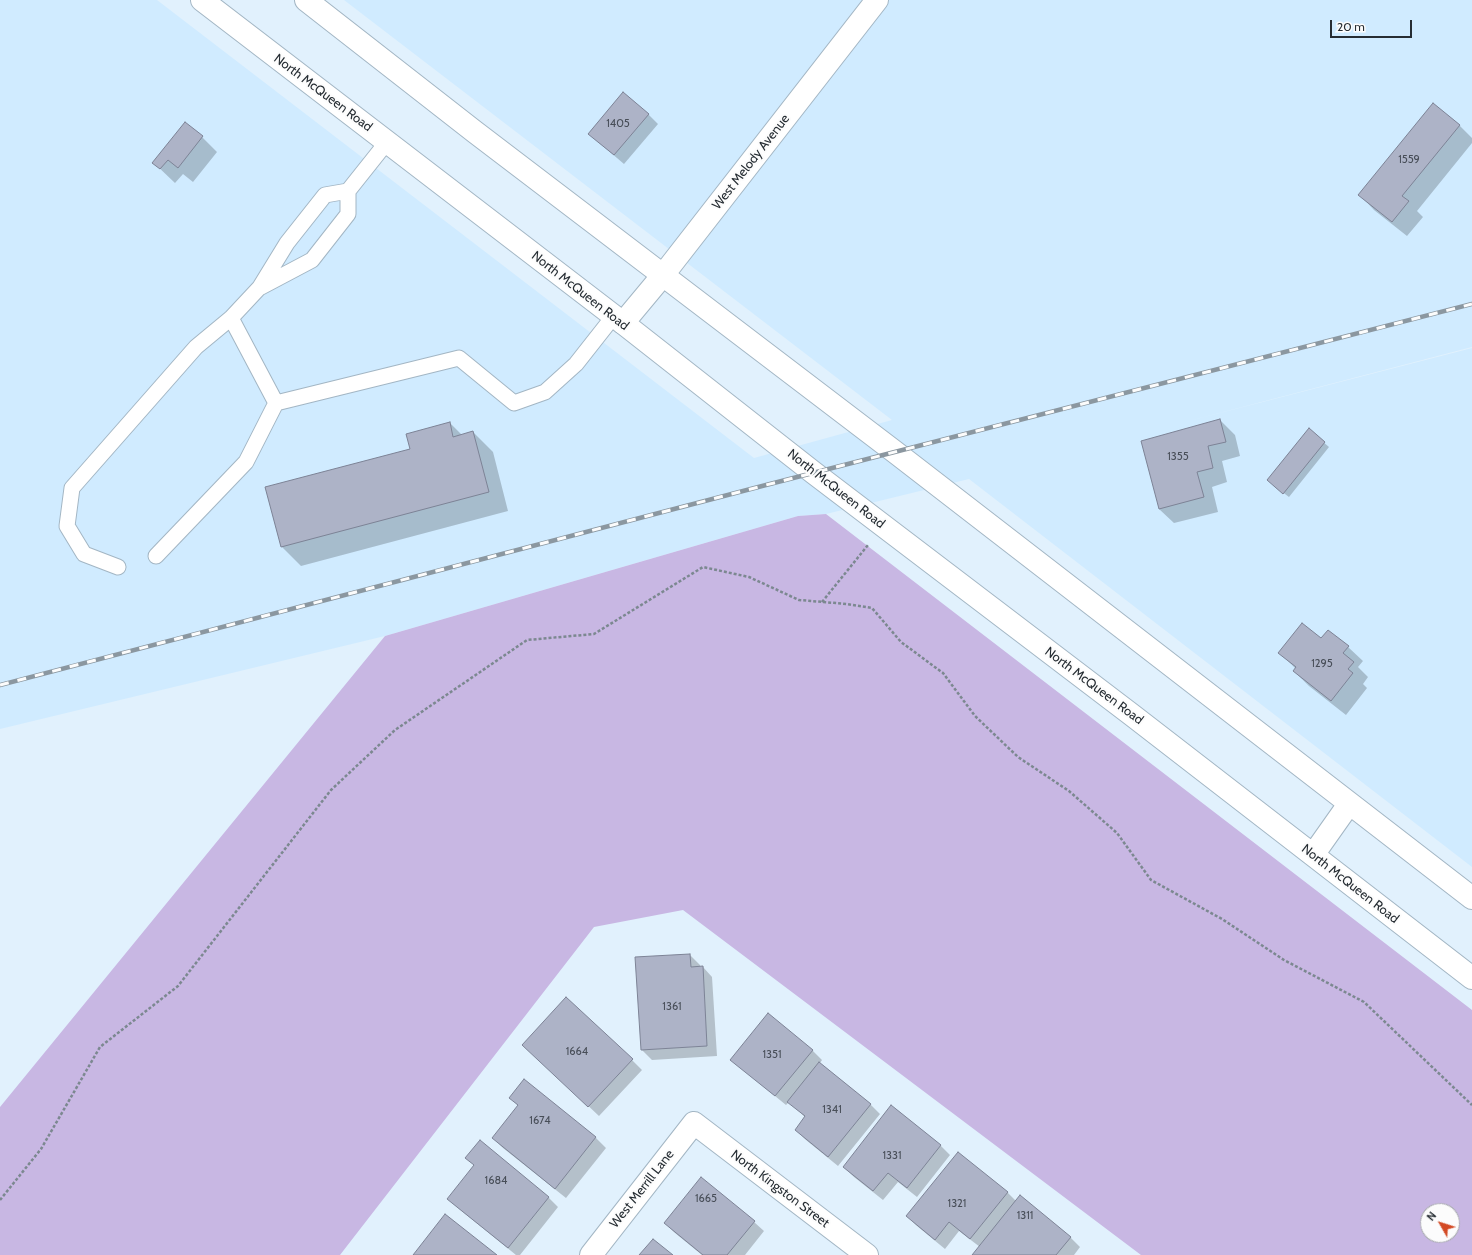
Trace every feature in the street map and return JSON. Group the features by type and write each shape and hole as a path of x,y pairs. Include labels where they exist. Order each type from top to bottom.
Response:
{"main road":[{"name":"North McQueen Road","path":"202,0 1472,978"},
{"path":"306,0 475,132 901,457 1472,898"},
{"name":"West Melody Avenue","path":"618,320 663,275 877,0"},
{"path":"1313,855 1349,804"},
{"name":"West Merrill Lane","path":"591,1255 694,1123"},
{"name":"North Kingston Street","path":"694,1123 867,1255"}],"lane":[{"path":"260,288 312,260 348,214 348,192 387,142"},
{"path":"118,567 84,554 67,526 72,488 196,347 231,318 260,288 287,243 325,195 348,192"},
{"path":"231,318 276,403"},
{"path":"156,556 246,462 276,403 459,358 514,403 545,392 576,364 618,320"}],"path":[{"path":"822,602 860,554 885,527"},
{"path":"0,1200 41,1149 100,1048 178,986 331,790 395,730 527,640 594,634 703,567 749,577 798,600 847,604 872,608 901,642 943,673 975,716 1018,757 1069,791 1117,833 1150,880 1222,919 1284,960 1364,1002 1472,1105"}],"shaded area":[{"path":"0,0 157,0 754,458 892,420 344,0 1472,0 1472,347 1181,423 1472,348 1472,867 969,479 826,514 798,516 385,636 0,729"},
{"path":"826,514 1472,1010 1472,1255 1141,1255 683,910 594,927 340,1255 0,1255 0,1107 385,636 798,516"}],"building":[{"path":"623,92 649,114 614,155 588,134"},
{"path":"1433,103 1460,125 1402,196 1409,201 1392,222 1358,195"},
{"path":"185,122 203,136 178,168 168,160 160,169 152,163"},
{"path":"1220,419 1226,442 1208,446 1213,468 1197,472 1204,497 1159,509 1141,441"},
{"path":"450,422 453,437 473,431 489,492 281,547 265,487 410,449 406,434"},
{"path":"1309,428 1325,442 1283,494 1267,480"},
{"path":"1302,623 1321,638 1328,630 1349,646 1343,653 1354,662 1348,669 1353,673 1331,701 1293,671 1296,667 1278,653"},
{"path":"690,954 691,967 703,966 707,1046 641,1050 635,957"},
{"path":"566,997 633,1059 588,1107 522,1045"},
{"path":"768,1013 813,1050 775,1096 730,1060"},
{"path":"819,1062 871,1104 828,1157 795,1130 805,1116 787,1102"},
{"path":"524,1079 596,1137 555,1189 492,1138 518,1105 509,1098"},
{"path":"891,1105 941,1145 907,1188 888,1173 873,1191 843,1167"},
{"path":"480,1140 549,1197 508,1248 447,1199 474,1165 465,1158"},
{"path":"958,1152 1008,1192 970,1239 949,1222 935,1240 906,1216"},
{"path":"701,1177 755,1221 727,1255 703,1255 664,1223"},
{"path":"1020,1195 1071,1237 1056,1255 972,1255"},
{"path":"445,1214 497,1255 413,1255"},
{"path":"653,1239 673,1255 639,1255"}],"railway":[{"path":"0,685 766,485 1472,304"}]}
